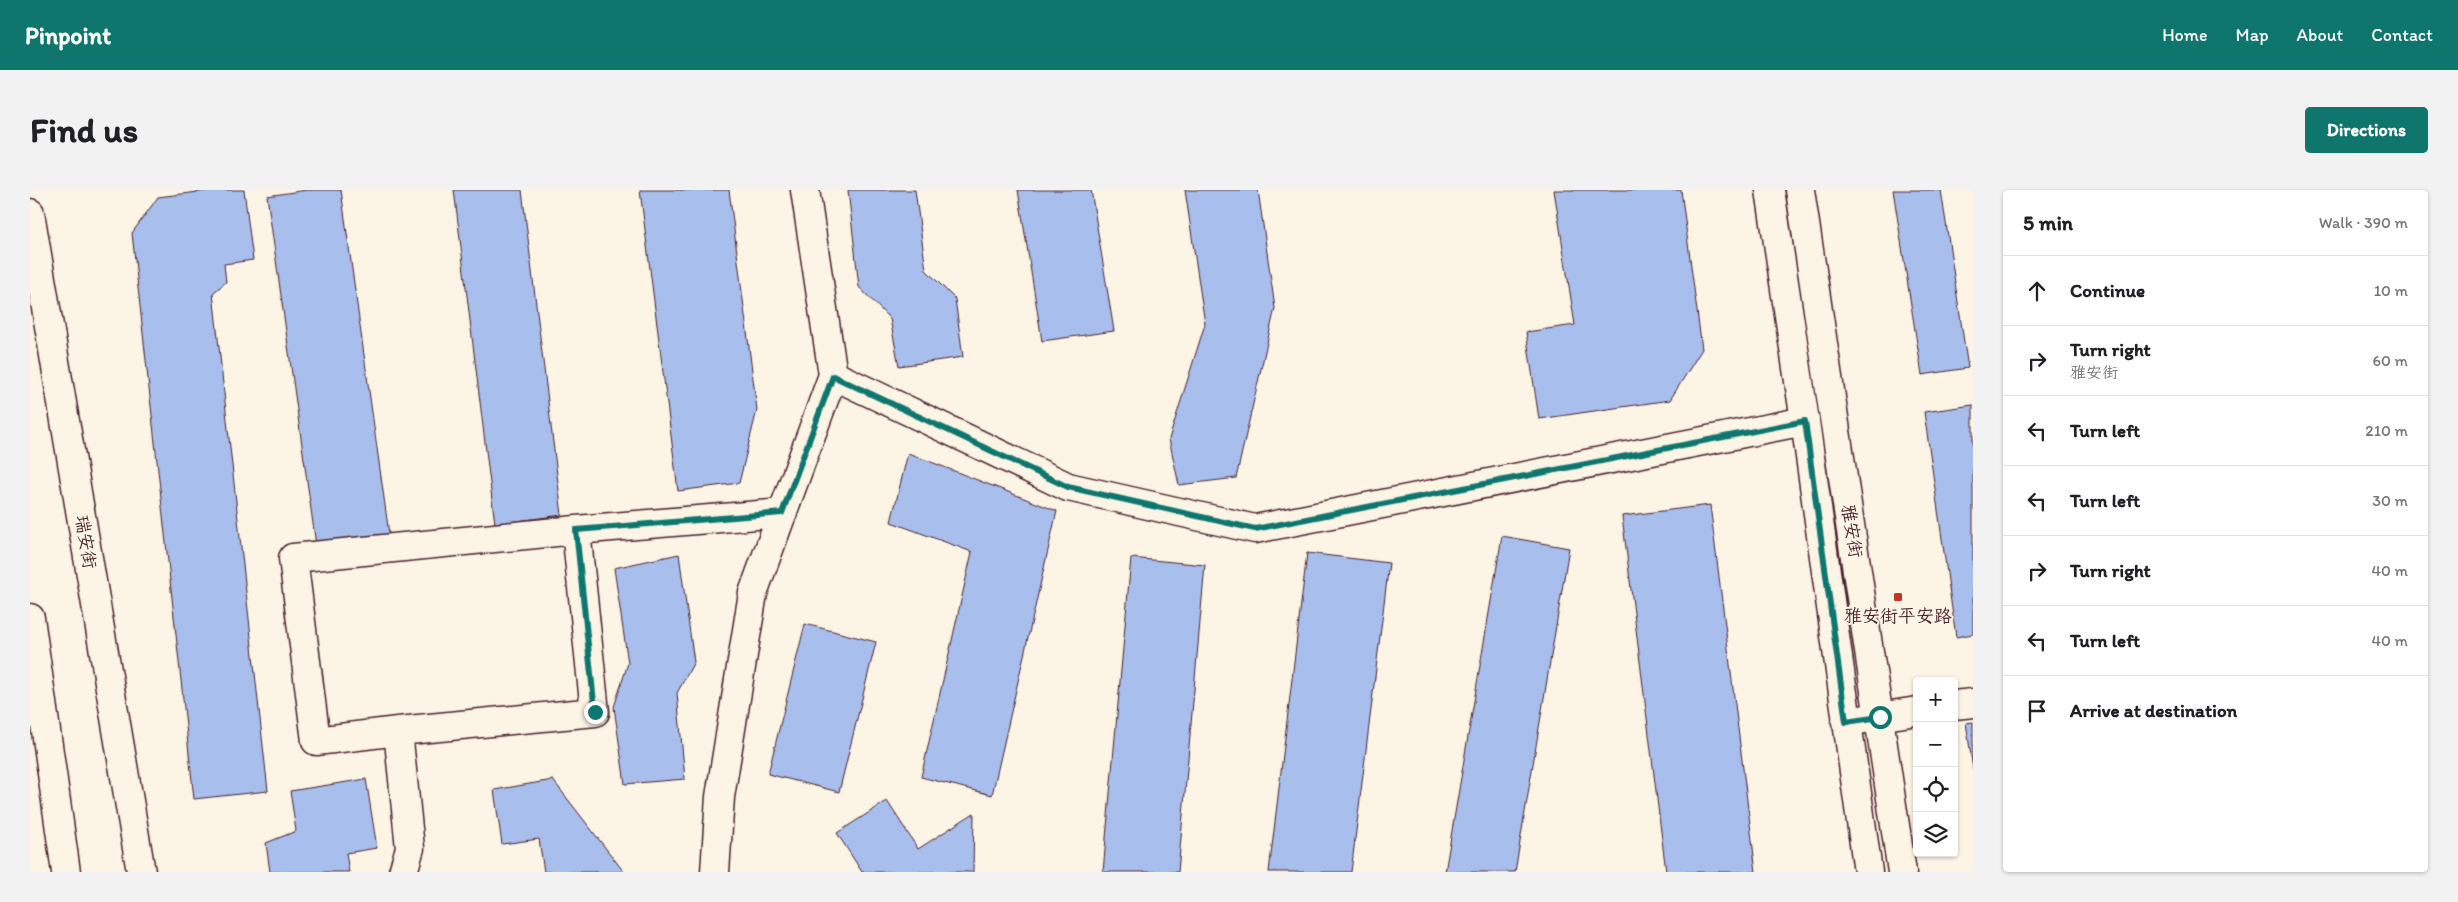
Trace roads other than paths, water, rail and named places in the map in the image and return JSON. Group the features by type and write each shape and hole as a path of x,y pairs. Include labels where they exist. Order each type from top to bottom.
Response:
{"street":[{"path":"715,872 720,797 753,593 833,376 806,190"},
{"name":"雅安街","path":"1770,190 1805,421 1868,872"},
{"name":"雅安街","path":"1800,190 1902,872"},
{"name":"瑞安街","path":"30,213 141,872"},
{"path":"833,376 1068,487 1255,529 1805,421"},
{"path":"576,530 595,712 316,741 293,558 576,530 782,513"},
{"path":"30,618 66,872"},
{"path":"1958,705 1973,702"},
{"path":"1846,722 1913,712"},
{"path":"398,731 410,848 403,872"}],"place":[{"name":"雅安街平安路","path":"1898,597"}]}
